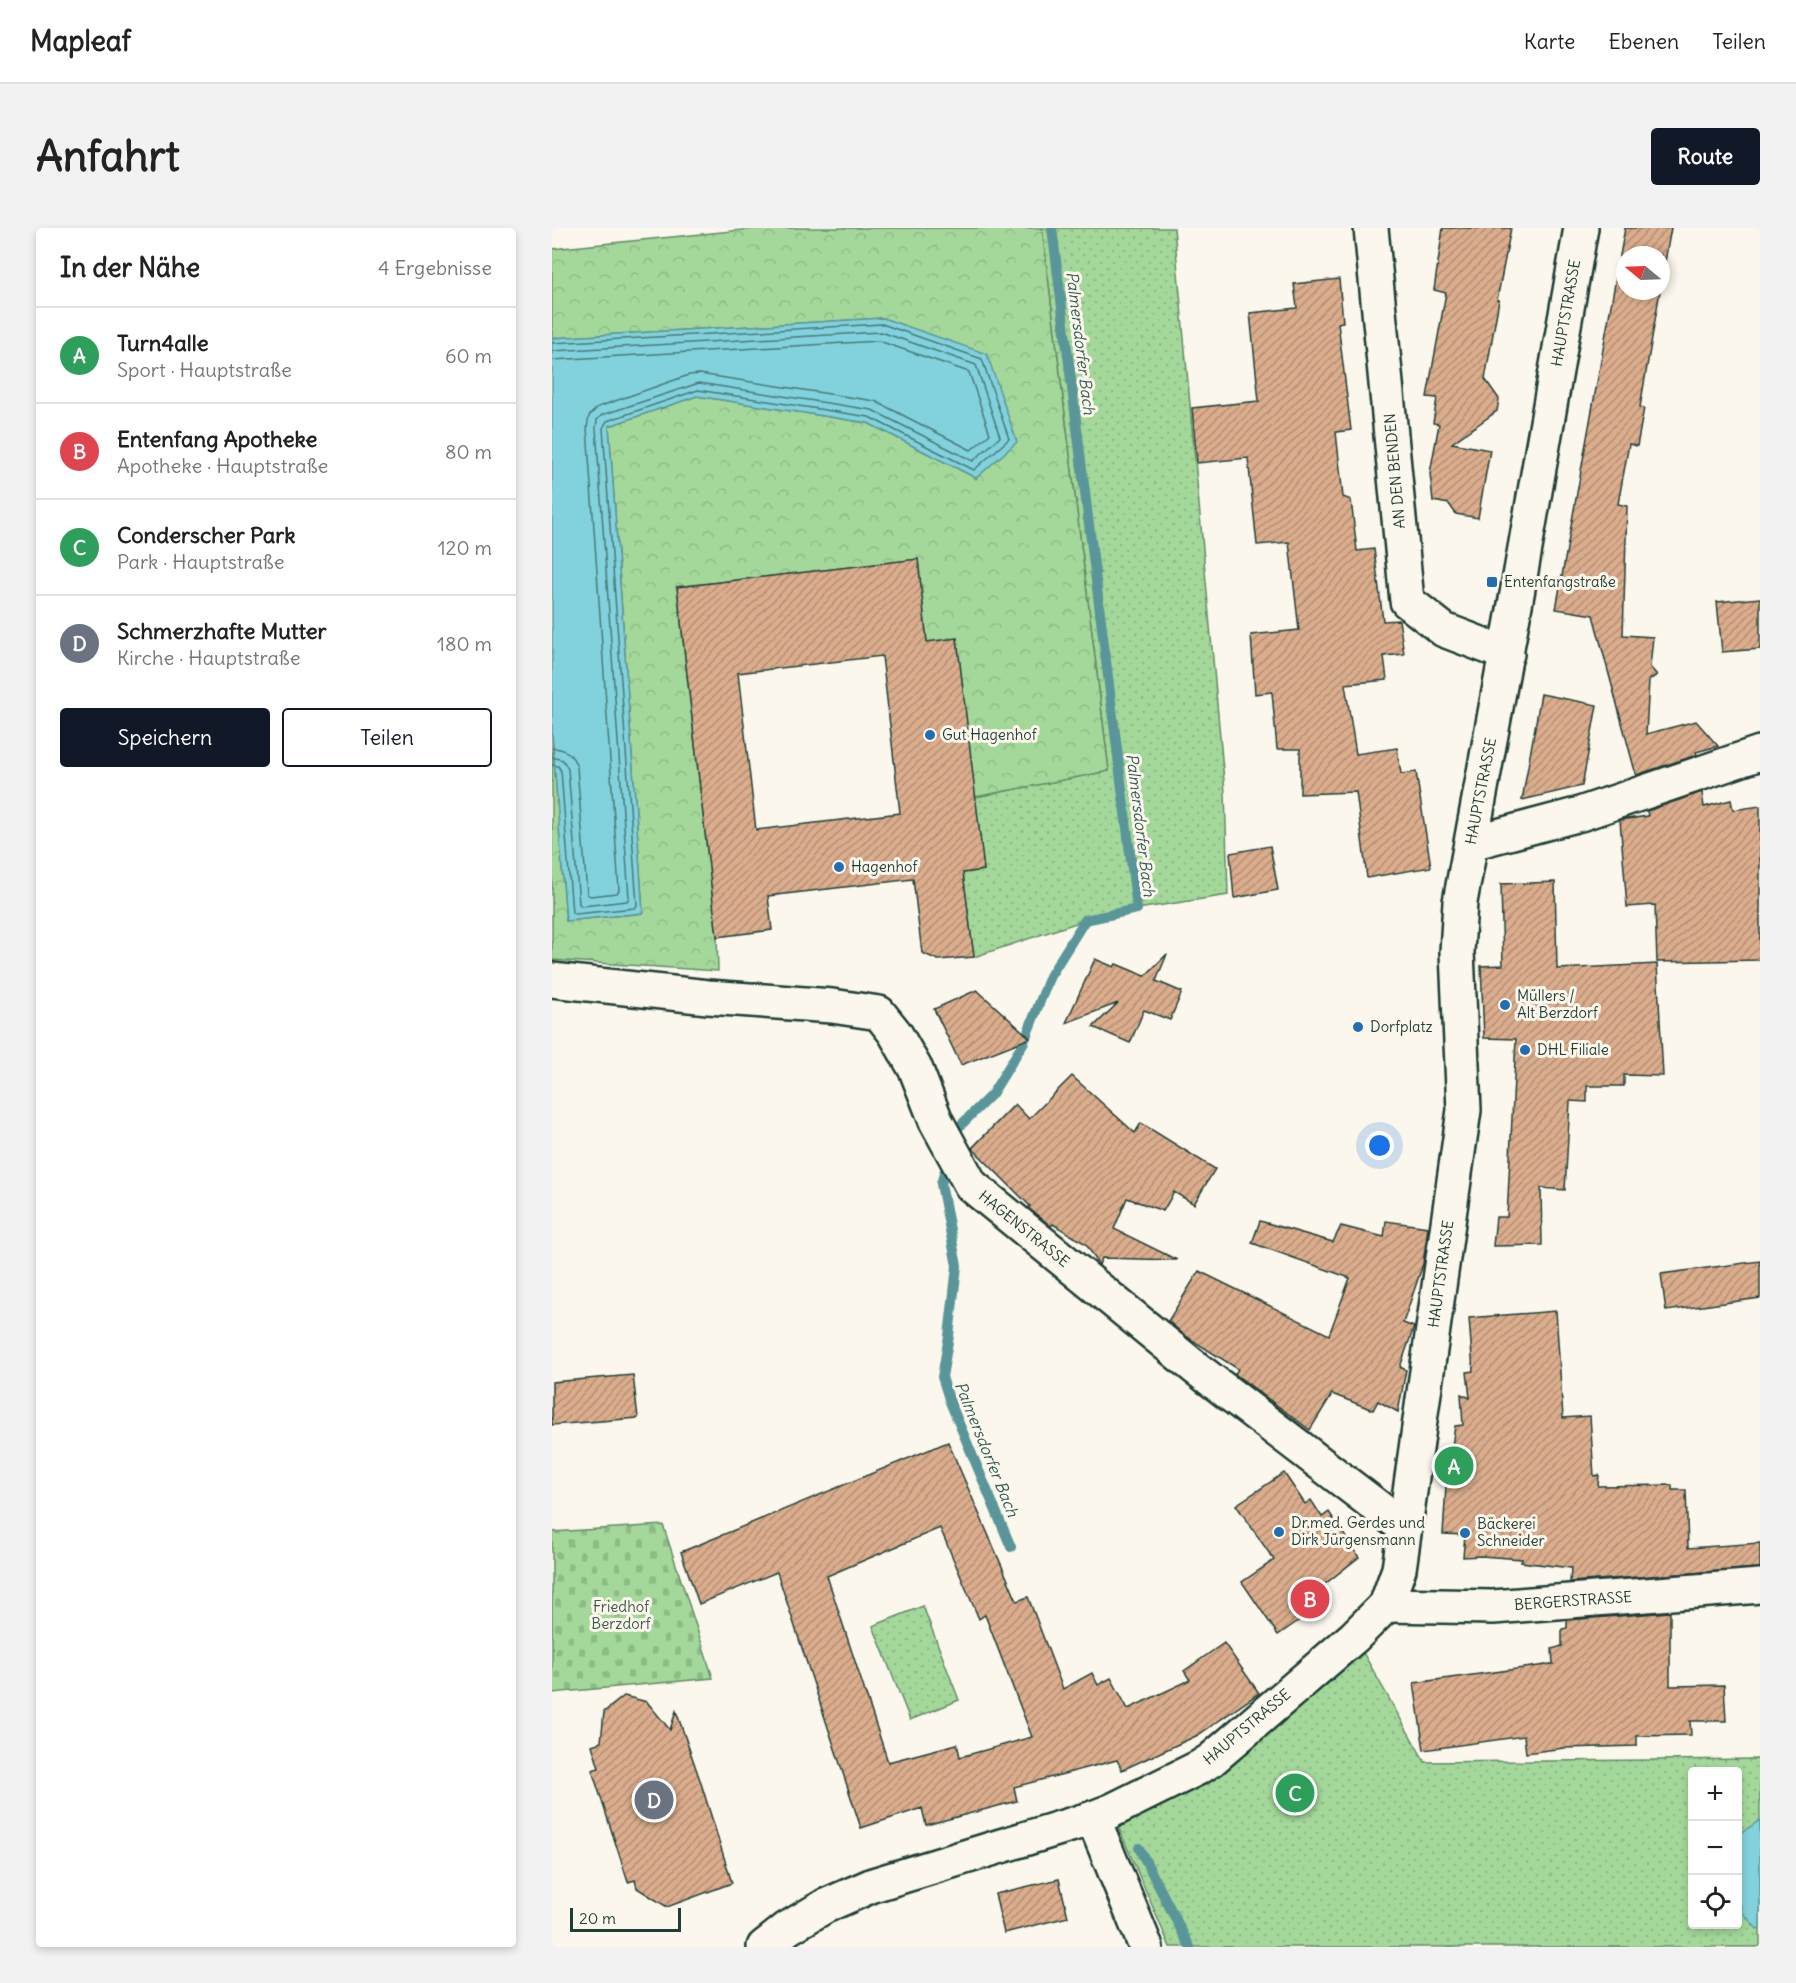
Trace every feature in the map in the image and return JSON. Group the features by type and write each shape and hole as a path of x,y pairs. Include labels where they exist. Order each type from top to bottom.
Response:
{"street":[{"name":"AN DEN BENDEN","path":"1371,228 1407,601 1444,630 1507,654"},
{"name":"HAUPTSTRASSE","path":"764,1947 789,1928 825,1906 873,1885 1093,1818 1121,1807 1200,1767 1354,1637 1386,1605 1399,1569 1464,1110 1457,952 1460,902 1507,654 1581,228"},
{"path":"1471,843 1580,814 1760,753"},
{"name":"HAGENSTRASSE","path":"552,980 708,997 832,1006 879,1013 895,1033 916,1070 936,1121 971,1185 1197,1369 1405,1528"},
{"name":"BERGERSTRASSE","path":"1386,1605 1493,1607 1760,1586"},
{"path":"1093,1818 1146,1947"}],"green space":[{"path":"762,228 1042,228 1109,771 975,797 957,638 927,642 918,559 677,587 717,937 718,971 552,960 552,732 566,921 643,913 609,426 697,396 868,423 976,478 883,318 552,338 552,249"},
{"path":"1042,228 1174,228 1225,792 1228,895 1137,909 1085,920 974,957 963,873 984,870 975,797 1109,771"},
{"name":"Friedhof Berzdorf","path":"663,1525 713,1678 552,1693 552,1532"},
{"path":"923,1606 959,1700 910,1720 873,1626"},
{"path":"1357,1642 1425,1762 1760,1759 1760,1947 1170,1947 1114,1817"}],"water":[{"path":"883,318 987,354 1017,442 976,478 868,423 697,396 609,426 643,913 566,921 552,732 552,338"},
{"path":"1760,1820 1760,1928 1757,1929 1742,1912 1742,1833"}],"building":[{"path":"1443,228 1511,228 1485,379 1499,399 1497,411 1452,443 1490,450 1478,518 1456,514 1449,504 1433,501 1430,473 1439,424 1433,423 1437,398 1427,397 1446,293 1434,290"},
{"path":"1625,228 1671,228 1668,246 1622,246"},
{"path":"1616,278 1616,300 1658,300 1640,407 1644,408 1637,446 1629,444 1618,504 1627,506 1623,635 1653,637 1650,667 1657,675 1649,680 1646,734 1696,721 1718,746 1636,775 1593,615 1556,609"},
{"path":"1339,279 1343,322 1338,323 1351,430 1336,432 1343,497 1351,500 1357,551 1374,549 1383,621 1399,620 1404,654 1384,656 1387,680 1345,684 1356,754 1397,748 1401,774 1416,772 1431,867 1367,878 1356,792 1300,794 1300,749 1277,749 1272,692 1255,694 1251,635 1299,630 1289,542 1257,545 1248,458 1197,463 1192,408 1259,401 1250,313 1297,308 1294,284"},
{"name":"Gut Hagenhof","path":"918,559 927,642 957,638 984,870 963,873 974,957 938,960 922,953 913,879 768,896 772,930 717,937 677,587","holes":["882,656 900,813 756,830 738,673"]},
{"path":"1760,598 1760,649 1722,652 1717,602"},
{"path":"1541,694 1597,705 1582,786 1522,800"},
{"path":"1702,792 1704,807 1731,800 1733,810 1760,806 1760,960 1657,962 1655,905 1627,907 1620,820 1648,816 1647,811"},
{"path":"1270,846 1278,890 1234,898 1230,853"},
{"path":"1555,882 1557,969 1657,964 1663,1076 1624,1075 1624,1086 1587,1086 1587,1102 1570,1101 1565,1190 1541,1188 1542,1245 1493,1246 1496,1217 1507,1217 1516,1039 1484,1038 1481,966 1503,965 1501,884"},
{"path":"1167,954 1156,981 1182,992 1170,1020 1144,1010 1130,1043 1093,1027 1118,1003 1066,1023 1095,959 1114,967 1116,964 1145,976"},
{"path":"977,990 1030,1038 961,1065 934,1009"},
{"path":"1072,1076 1135,1133 1141,1123 1215,1169 1194,1204 1174,1192 1163,1211 1127,1198 1114,1229 1177,1260 1102,1258 1099,1265 1086,1244 1053,1224 1051,1226 1028,1208 1030,1206 972,1148 1015,1104 1029,1119"},
{"path":"1260,1221 1333,1242 1341,1226 1384,1237 1386,1221 1428,1227 1423,1264 1403,1323 1414,1327 1400,1367 1406,1370 1398,1412 1378,1401 1373,1410 1332,1394 1310,1430 1235,1374 1238,1369 1184,1335 1168,1321 1199,1271 1329,1335 1350,1278 1252,1243"},
{"path":"1760,1261 1760,1298 1666,1311 1661,1274"},
{"path":"1556,1311 1563,1418 1590,1416 1594,1476 1599,1475 1598,1486 1672,1485 1672,1490 1686,1490 1688,1548 1760,1543 1760,1568 1570,1582 1571,1568 1521,1562 1522,1559 1463,1557 1465,1535 1443,1534 1446,1486 1455,1426 1463,1425 1461,1394 1470,1398 1467,1372 1473,1371 1469,1318"},
{"path":"633,1375 638,1418 552,1425 552,1382"},
{"path":"948,1442 1017,1601 1028,1597 1063,1689 1092,1673 1098,1685 1111,1678 1128,1709 1190,1680 1184,1671 1224,1643 1259,1693 1198,1735 1122,1770 1117,1760 1014,1787 1017,1801 926,1825 922,1808 861,1828 777,1572 699,1604 681,1552","holes":["940,1528 979,1619 985,1615 1032,1737 960,1757 957,1744 888,1762 827,1576"]},
{"path":"1284,1473 1305,1504 1311,1500 1322,1517 1329,1512 1359,1557 1320,1588 1323,1592 1318,1595 1324,1603 1278,1635 1242,1582 1274,1560 1236,1505"},
{"path":"1670,1612 1670,1686 1724,1685 1726,1721 1690,1721 1691,1735 1637,1736 1637,1746 1564,1748 1526,1753 1524,1736 1424,1750 1414,1683 1553,1664 1552,1649 1562,1646 1562,1629 1567,1628 1567,1620"},
{"path":"624,1696 647,1702 670,1730 676,1711 732,1883 667,1907 637,1888 635,1880 628,1882 592,1770 599,1768 592,1745 601,1742 604,1712"},
{"path":"1059,1879 1068,1917 1004,1933 995,1894"}],"waterway":[{"name":"Palmersdorfer Bach","path":"954,1139 958,1128 992,1094 1024,1042 1050,976 1085,920 1137,909 1052,228"},
{"name":"Palmersdorfer Bach","path":"948,1160 941,1184 957,1266 942,1377 950,1402 1011,1547"},
{"name":"Palmersdorfer Bach","path":"1139,1848 1190,1947"}],"place":[{"name":"Entenfangstraße","path":"1492,582"},
{"name":"Gut Hagenhof","path":"930,735"},
{"name":"Hagenhof","path":"839,867"},
{"name":"Müllers / Alt Berzdorf","path":"1505,1005"},
{"name":"Dorfplatz","path":"1358,1027"},
{"name":"DHL Filiale","path":"1525,1050"},
{"name":"Turn4alle","path":"1454,1466"},
{"name":"Dr.med. Gerdes und Dirk Jürgensmann","path":"1279,1532"},
{"name":"Bäckerei Schneider","path":"1465,1533"},
{"name":"Entenfang Apotheke","path":"1310,1599"},
{"name":"Conderscher Park","path":"1295,1793"},
{"name":"Schmerzhafte Mutter","path":"654,1800"}]}
